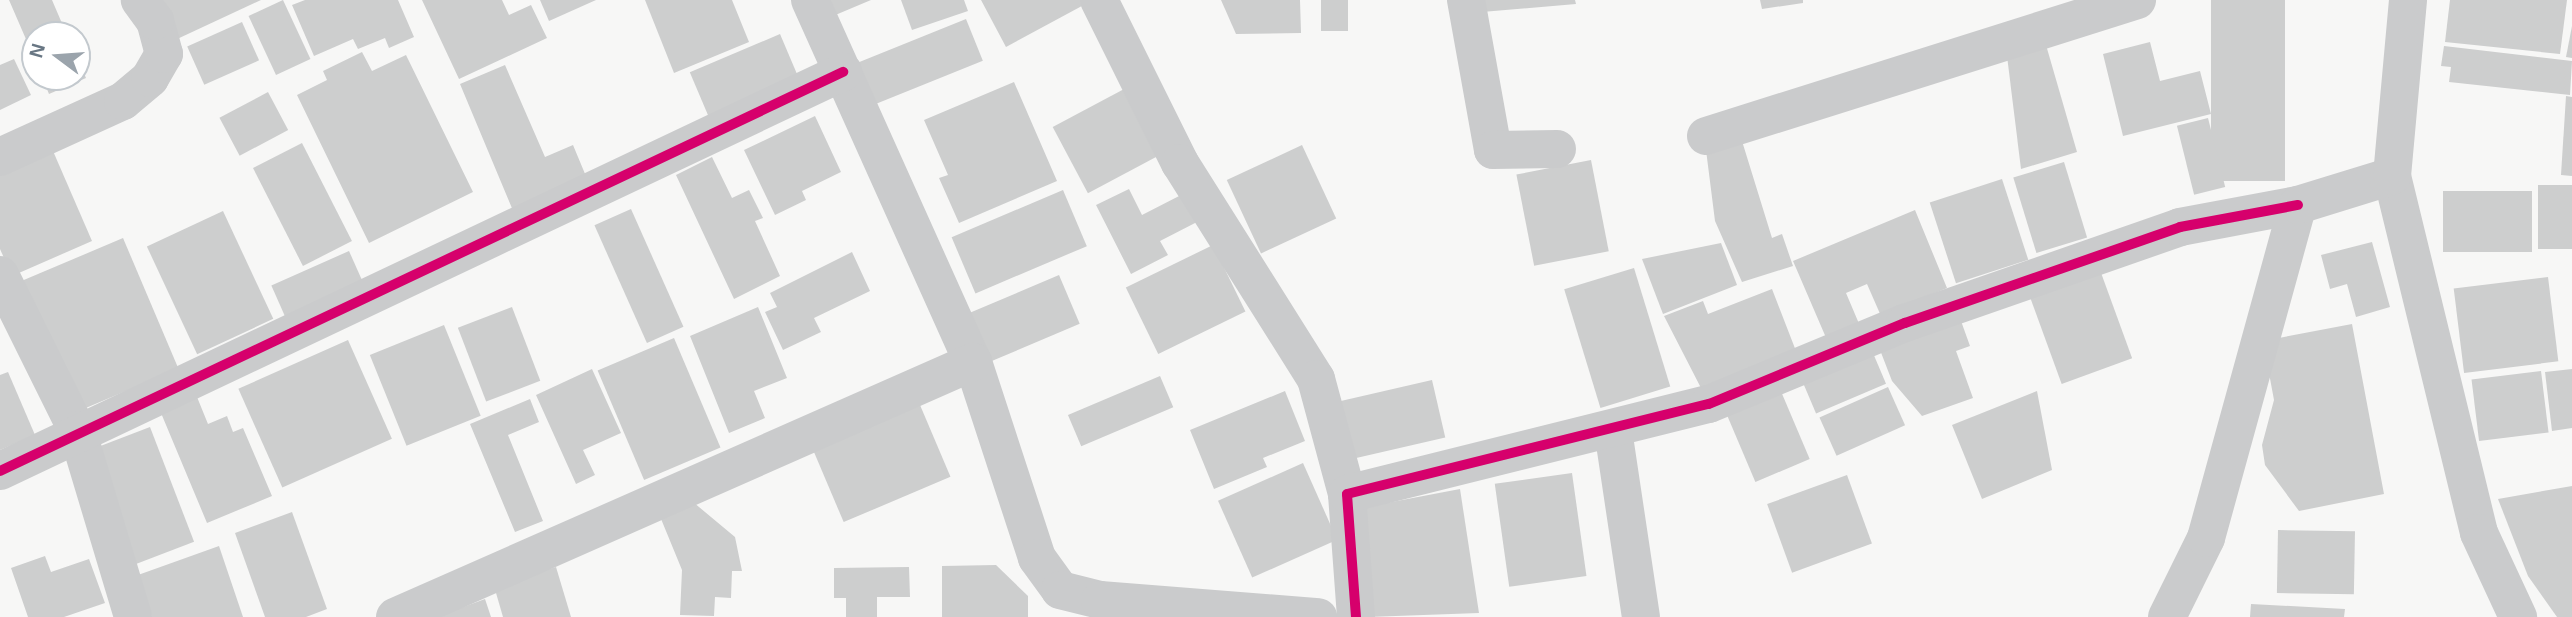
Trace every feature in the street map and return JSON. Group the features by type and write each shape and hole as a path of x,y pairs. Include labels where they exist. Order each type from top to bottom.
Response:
{"street":[{"path":"0,157 124,101 150,78 164,54 140,0"},
{"path":"810,0 973,362 1037,558 1060,590 1100,600 1318,617"},
{"path":"1099,0 1180,163 1316,379 1347,494 1356,617"},
{"path":"1466,0 1493,150 1557,149"},
{"path":"1706,136 2137,0"},
{"path":"2408,0 2392,176 2479,533 2518,617"},
{"path":"0,471 77,430 844,72"},
{"path":"1347,494 1709,404 1905,323 2180,227 2298,205 2392,176"},
{"path":"2167,617 2206,538 2298,205"},
{"path":"0,275 77,430 133,617"},
{"path":"395,617 973,362"},
{"path":"1613,430 1641,617"}],"building":[{"path":"9,0 52,0 61,21 21,21 21,28"},
{"path":"156,0 261,0 175,40"},
{"path":"283,0 310,59 276,75 249,16"},
{"path":"305,0 398,0 414,37 389,48 385,38 358,49 353,39 314,56 292,5"},
{"path":"422,0 502,0 509,15 531,5 547,38 459,79"},
{"path":"540,0 596,0 549,21"},
{"path":"645,0 732,0 749,42 674,73"},
{"path":"827,0 871,0 833,16"},
{"path":"901,0 964,0 968,11 912,30"},
{"path":"981,0 1093,0 1006,47"},
{"path":"1221,0 1300,0 1301,33 1236,34"},
{"path":"1321,0 1348,0 1348,31 1321,31"},
{"path":"1481,0 1575,0 1576,4 1482,12"},
{"path":"1760,0 1803,0 1803,3 1762,9"},
{"path":"2211,0 2285,0 2285,181 2211,181"},
{"path":"2450,0 2567,0 2560,54 2445,42"},
{"path":"966,19 983,61 869,107 852,65"},
{"path":"242,22 259,60 204,85 187,46"},
{"path":"2572,26 2572,58 2566,57"},
{"path":"780,34 800,80 709,118 690,72"},
{"path":"2150,42 2160,81 2200,71 2211,114 2123,136 2103,54"},
{"path":"2046,45 2077,152 2021,169 2007,56"},
{"path":"2444,46 2572,61 2570,95 2449,82 2451,67 2441,66"},
{"path":"362,52 372,71 406,55 473,192 369,243 297,95 327,80 323,71"},
{"path":"14,59 21,74 21,91 29,91 31,95 0,110 0,65"},
{"path":"505,65 545,157 573,145 588,181 514,213 460,84"},
{"path":"1014,82 1057,181 959,223 939,178 948,175 924,120"},
{"path":"1126,88 1161,154 1088,193 1053,127"},
{"path":"268,92 288,130 240,156 219,118"},
{"path":"2566,96 2572,97 2572,176 2561,175"},
{"path":"815,116 841,172 802,191 806,200 775,215 744,150"},
{"path":"2208,118 2225,187 2194,195 2177,126"},
{"path":"1742,141 1772,238 1782,234 1793,266 1742,282 1715,221 1706,150"},
{"path":"302,143 352,241 303,266 253,168"},
{"path":"1302,145 1336,218 1261,253 1227,180"},
{"path":"53,151 92,241 12,276 0,249 0,174"},
{"path":"712,157 732,198 749,190 763,218 755,221 780,276 734,299 676,175"},
{"path":"1591,160 1609,251 1534,266 1516,175"},
{"path":"2064,162 2087,238 2036,253 2013,177"},
{"path":"2002,179 2028,260 1956,283 1930,202"},
{"path":"2538,185 2572,185 2572,249 2538,249"},
{"path":"1129,189 1142,215 1183,194 1197,222 1160,241 1168,255 1131,274 1096,205"},
{"path":"1063,190 1087,246 975,293 952,237"},
{"path":"2443,191 2532,191 2532,252 2443,252"},
{"path":"631,209 683,327 647,343 594,225"},
{"path":"1915,210 1947,288 1881,316 1867,284 1846,293 1860,326 1827,340 1793,261"},
{"path":"223,211 273,319 197,354 147,246"},
{"path":"123,238 178,369 76,412 21,281"},
{"path":"2372,242 2390,307 2356,317 2347,284 2330,289 2321,255"},
{"path":"1721,243 1737,285 1663,314 1642,259"},
{"path":"1213,245 1245,312 1158,354 1126,288"},
{"path":"349,251 363,282 285,317 271,286"},
{"path":"852,252 870,291 814,318 821,332 783,350 765,312 777,307 770,293"},
{"path":"1634,268 1670,387 1600,408 1564,289"},
{"path":"2100,270 2132,358 2062,384 2030,296"},
{"path":"1059,275 1080,324 988,363 967,314"},
{"path":"2548,277 2558,361 2464,373 2454,289"},
{"path":"1772,289 1796,351 1701,388 1664,316 1703,301 1708,314"},
{"path":"512,307 540,381 486,402 458,328"},
{"path":"758,307 787,378 754,391 765,418 729,433 690,336"},
{"path":"1956,307 1970,346 1956,351 1973,398 1922,416 1892,381 1875,337"},
{"path":"2352,324 2384,494 2299,511 2265,465 2262,445 2274,400 2263,341"},
{"path":"444,325 481,416 407,446 370,355"},
{"path":"674,338 720,448 644,480 598,370"},
{"path":"348,340 392,439 282,487 238,389"},
{"path":"1870,346 1886,384 1816,413 1800,376"},
{"path":"592,369 621,433 583,450 595,475 576,484 536,395"},
{"path":"2572,369 2572,428 2552,431 2545,372"},
{"path":"2541,371 2549,433 2479,441 2472,380"},
{"path":"8,372 35,435 0,450 0,375"},
{"path":"1160,376 1173,407 1081,446 1068,415"},
{"path":"1432,380 1445,437 1350,460 1337,402"},
{"path":"1888,387 1905,425 1837,456 1819,418"},
{"path":"1780,389 1810,459 1755,482 1726,412"},
{"path":"1285,391 1305,441 1263,458 1267,467 1214,489 1190,430"},
{"path":"2037,391 2052,470 1982,499 1952,425"},
{"path":"197,397 208,424 227,416 233,432 243,428 272,496 207,523 161,413"},
{"path":"530,399 539,422 508,435 543,521 515,532 470,424"},
{"path":"920,405 950,477 844,522 813,450"},
{"path":"150,427 194,542 133,565 89,450"},
{"path":"1303,463 1337,540 1252,578 1218,501"},
{"path":"1572,473 1586,576 1509,587 1495,484"},
{"path":"1847,475 1872,544 1792,573 1767,504"},
{"path":"2572,486 2572,617 2557,617 2528,576 2498,499"},
{"path":"1460,489 1479,613 1368,617 1360,508"},
{"path":"693,502 735,537 742,571 732,571 731,598 715,597 714,616 680,615 682,570 659,514"},
{"path":"292,512 327,609 306,617 265,617 235,533"},
{"path":"2278,530 2355,531 2354,594 2277,593"},
{"path":"219,546 243,617 152,617 138,575"},
{"path":"45,556 51,572 89,559 105,603 64,617 28,617 11,568"},
{"path":"996,565 1028,596 1028,617 942,617 942,566"},
{"path":"556,567 571,617 503,617 494,586"},
{"path":"909,567 910,597 877,597 877,617 846,617 846,598 834,598 834,568"},
{"path":"485,599 491,617 436,617"},
{"path":"2251,604 2345,609 2344,617 2250,617"}],"cycle path":[{"path":"0,471 843,72"},
{"path":"1356,617 1347,494 1709,404 1905,323 2180,227 2298,205"}]}
